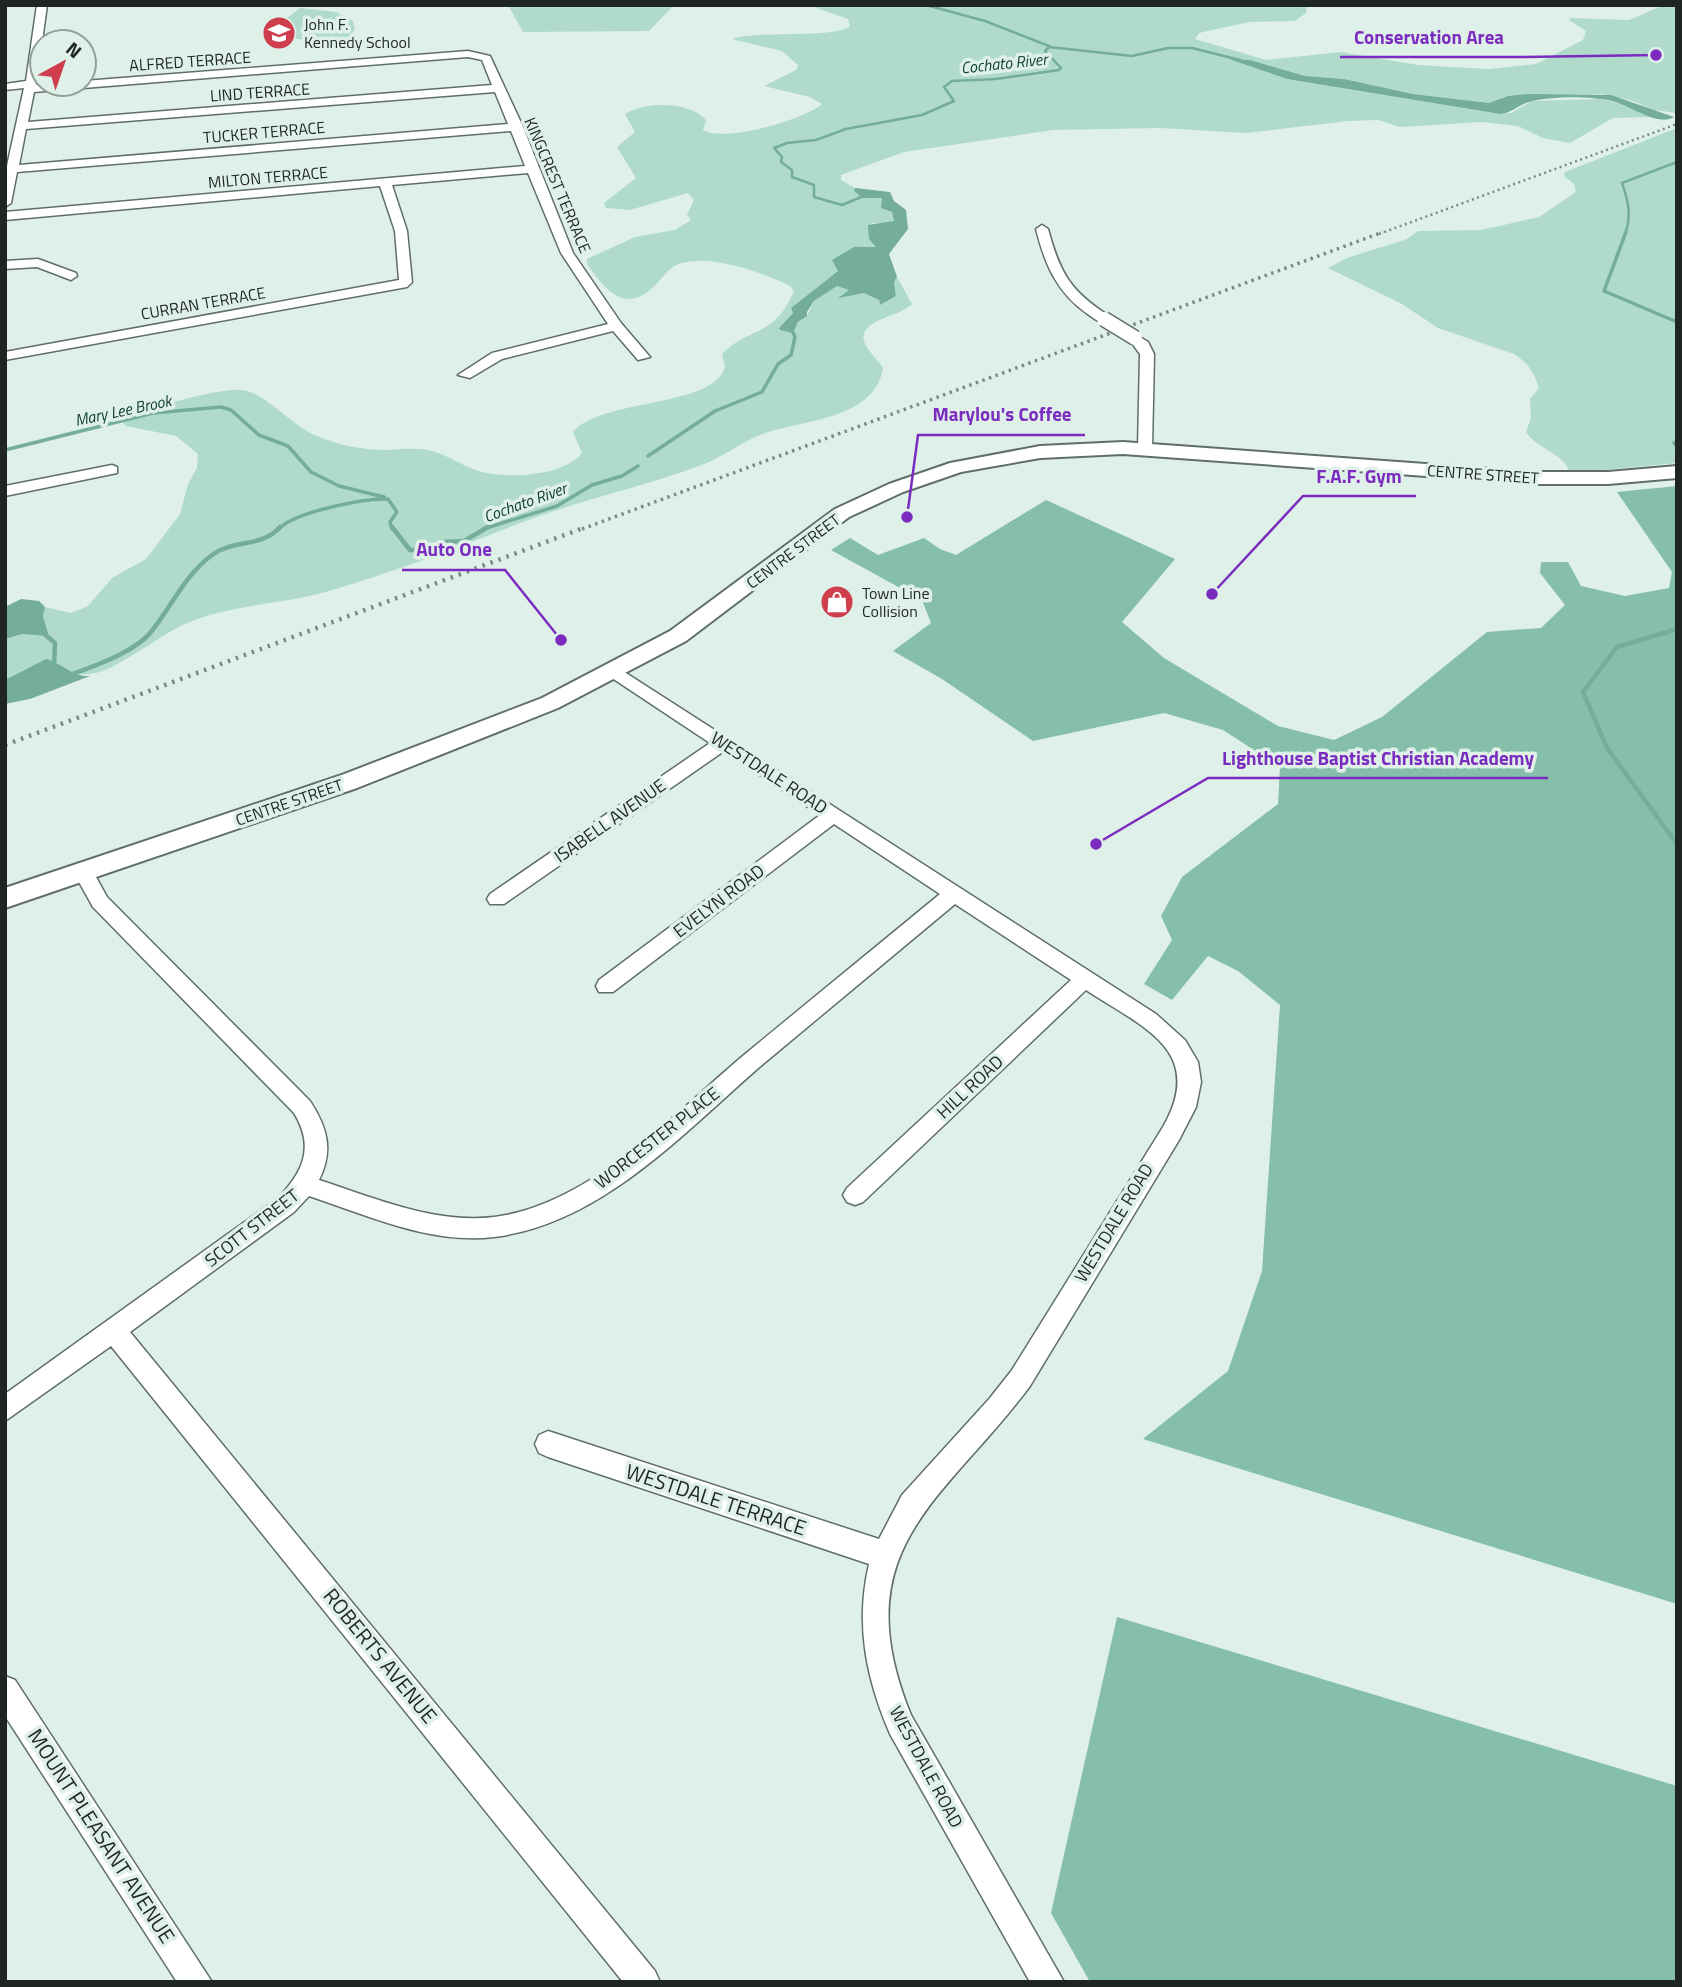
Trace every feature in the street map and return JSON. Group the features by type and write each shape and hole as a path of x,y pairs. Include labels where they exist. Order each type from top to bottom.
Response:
{"main road":[{"name":"CENTRE STREET","path":"5,898 85,873 467,737 615,672 705,618 830,521 886,492 942,471 1009,456 1073,449 1145,449 1535,478 1608,478 1677,472"}],"street":[{"path":"39,28 42,5"},
{"name":"ALFRED TERRACE","path":"98,82 478,55"},
{"name":"KINGCREST TERRACE","path":"478,55 490,64 566,253 616,326 643,357"},
{"name":"ALFRED TERRACE","path":"5,86 28,87"},
{"name":"LIND TERRACE","path":"22,126 500,88"},
{"path":"5,203 14,169 11,154 22,126 28,97"},
{"name":"TUCKER TERRACE","path":"14,169 517,127"},
{"name":"MILTON TERRACE","path":"5,216 533,169"},
{"name":"CURRAN TERRACE","path":"5,356 388,288 406,282 401,231 385,183"},
{"path":"1042,229 1061,285 1074,299 1143,345 1147,354 1145,449"},
{"path":"5,265 38,263 71,276"},
{"path":"466,375 497,356 616,326"},
{"path":"5,491 112,470"},
{"name":"WESTDALE ROAD","path":"615,672 1148,1020 1176,1043 1188,1066 1190,1084 1186,1101 1021,1378 917,1495 896,1529 885,1555 876,1605 880,1667 891,1706 912,1750 1048,1982"},
{"name":"ISABELL AVENUE","path":"497,899 723,743"},
{"name":"EVELYN ROAD","path":"606,986 833,815"},
{"name":"SCOTT STREET","path":"5,1409 268,1219 305,1185 318,1152 318,1138 310,1118 285,1088 100,902 85,873"},
{"name":"WORCESTER PLACE","path":"305,1185 424,1221 460,1228 494,1227 526,1220 565,1205 628,1164 954,894"},
{"name":"HILL ROAD","path":"855,1195 1085,979"},
{"name":"ROBERTS AVENUE","path":"114,1331 644,1982"},
{"name":"WESTDALE TERRACE","path":"548,1444 885,1555"},
{"name":"MOUNT PLEASANT AVENUE","path":"5,1690 196,1982"}],"shaded area":[{"path":"508,5 674,5 649,31 523,32"},
{"path":"808,5 1307,5 1306,13 1295,21 1249,22 1199,33 1195,39 1266,60 1341,52 1418,65 1489,69 1536,64 1583,40 1586,31 1569,20 1571,18 1629,20 1664,5 1677,5 1677,113 1654,110 1633,101 1601,94 1508,96 1489,103 1413,94 1344,79 1305,76 1268,65 1250,66 1287,79 1499,114 1511,113 1532,101 1600,99 1626,105 1652,117 1613,118 1570,143 1543,138 1518,126 1482,122 1400,127 1378,120 1246,133 1160,128 1053,130 904,152 841,175 841,180 855,188 854,191 862,198 882,198 886,210 892,212 894,221 884,224 871,223 869,239 877,247 852,249 833,260 838,271 791,308 793,313 779,328 793,333 798,322 807,316 814,301 837,286 850,290 841,296 865,293 879,300 880,305 896,296 894,281 897,277 912,304 867,328 864,334 865,345 883,368 877,386 865,399 849,409 755,437 704,464 545,514 378,576 329,591 195,620 121,662 93,674 74,673 56,662 24,670 5,680 5,639 22,634 49,635 43,616 45,607 71,613 88,606 112,578 146,559 180,514 188,484 197,468 198,454 176,436 126,426 123,423 133,417 199,396 241,390 259,396 307,431 334,442 372,450 427,450 482,472 520,475 549,471 574,461 582,453 573,432 587,421 630,407 679,397 701,390 716,380 725,367 722,354 778,317 794,291 790,286 738,266 694,261 674,266 647,292 627,299 610,291 602,283 587,264 587,259 635,237 675,230 691,220 687,215 694,200 688,193 630,210 606,208 604,203 636,178 617,147 635,132 625,114 655,105 679,106 699,114 706,120 703,130 728,134 782,123 822,104 810,97 764,86 796,70 798,65 782,51 732,39 744,36 829,32 850,26 848,19"},
{"path":"300,8 336,12 353,21 355,30 341,43 276,37 270,31"},
{"path":"1229,59 1250,60 1305,76 1344,79 1413,94 1489,103 1508,96 1529,94 1611,95 1674,117 1660,119 1612,101 1582,98 1538,100 1500,114 1287,79"},
{"path":"1677,128 1677,463 1569,473 1563,461 1536,443 1526,432 1531,418 1530,399 1539,388 1532,372 1523,361 1514,354 1438,328 1402,304 1328,268 1347,258 1407,239 1418,231 1481,230 1539,217 1576,192 1574,184 1564,176 1565,172"},
{"path":"855,188 890,192 894,201 906,210 908,229 889,254 897,277 894,282 896,296 880,305 879,300 864,293 838,298 849,290 837,286 814,301 807,316 798,322 793,333 780,330 793,313 791,308 838,271 832,260 854,247 876,247 869,239 868,225 894,221 892,212 881,208 882,198 862,198 854,191"},
{"path":"1677,486 1677,1604 1143,1439 1228,1371 1262,1271 1280,1005 1238,971 1208,956 1172,1000 1144,984 1172,940 1161,916 1182,877 1278,804 1280,767 1223,730 1164,713 1033,741 942,679 893,651 931,623 922,600 831,550 850,538 878,555 924,538 940,549 956,555 1046,500 1175,559 1122,622 1164,658 1278,726 1334,740 1382,717 1487,632 1541,628 1565,605 1540,573 1541,562 1568,562 1581,586 1625,596 1669,588 1672,572 1617,492"},
{"path":"21,599 39,601 45,607 43,616 49,636 22,634 5,639 5,607"},
{"path":"46,659 72,672 90,676 30,699 5,704 5,680"},
{"path":"1117,1617 1677,1786 1677,1982 1090,1982 1051,1913"}],"waterway":[{"path":"926,5 985,21 1049,46"},
{"name":"Cochato River","path":"866,195 842,205 814,197 814,185 792,177 792,170 781,162 782,157 774,148 787,143 816,140 846,129 922,115 954,101 944,87 952,81 996,79 1059,70 1061,68 1045,51 1049,47 1132,56 1168,48 1192,48 1240,60"},
{"path":"1625,234 1628,208 1622,183 1677,162"},
{"path":"1626,232 1604,291 1677,322"},
{"name":"Cochato River","path":"648,456 715,411 762,392 778,364 791,355 795,337 791,328"},
{"name":"Mary Lee Brook","path":"5,450 153,413 221,407 231,410 259,435 288,446 311,472 339,486 384,497"},
{"path":"1677,442 1674,443 1677,446"},
{"name":"Cochato River","path":"486,528 557,506 592,485 622,476 638,466"},
{"name":"Cochato River","path":"279,529 314,512 377,499 388,499 397,512 390,522 392,529"},
{"name":"Cochato River","path":"70,675 114,658 144,639 194,572 212,555 229,547 265,538 280,527"},
{"name":"Cochato River","path":"392,527 410,550 424,550 443,542 464,541 486,528"},
{"path":"1677,629 1617,647 1583,692 1607,748 1677,844"},
{"name":"Cochato River","path":"43,633 55,643 54,665"}],"railway":[{"path":"1379,234 1677,124"},
{"path":"582,529 1383,232"},
{"path":"5,745 586,527"}],"place":[{"name":"John F. Kennedy School","path":"279,33"},
{"name":"Conservation Area","path":"1656,55"},
{"name":"Marylou's Coffee","path":"907,517"},
{"name":"F.A.F. Gym","path":"1212,594"},
{"name":"Town Line Collision","path":"837,602"},
{"name":"Auto One","path":"561,640"},
{"name":"Lighthouse Baptist Christian Academy","path":"1096,844"}]}
